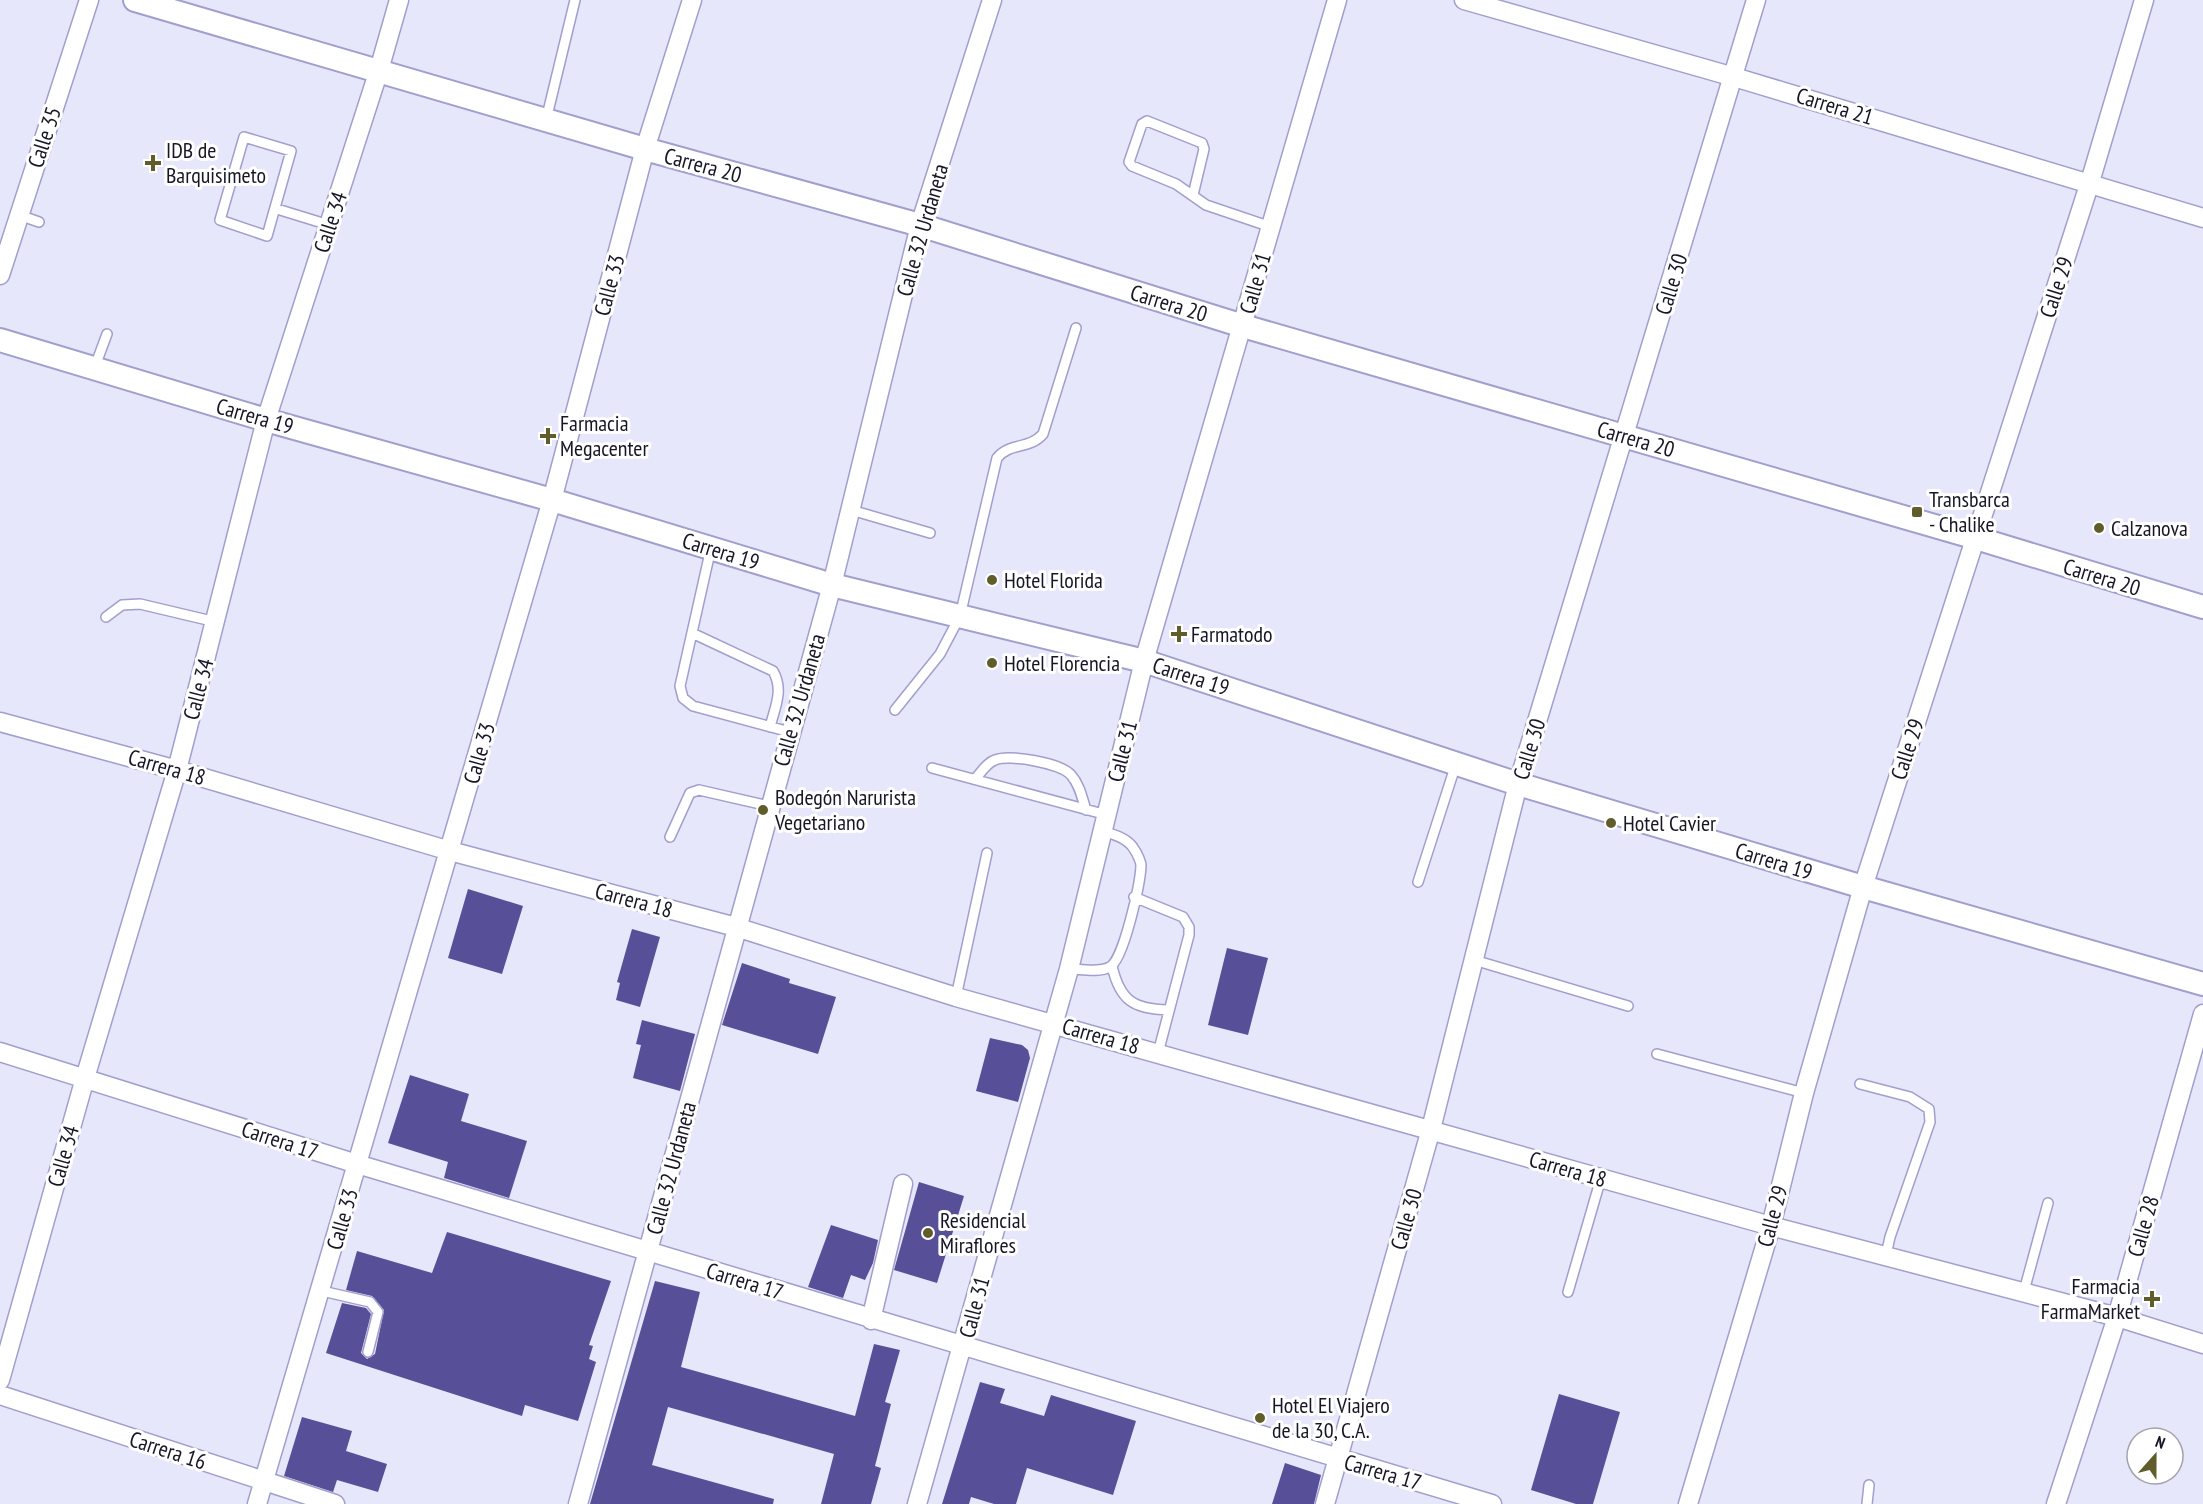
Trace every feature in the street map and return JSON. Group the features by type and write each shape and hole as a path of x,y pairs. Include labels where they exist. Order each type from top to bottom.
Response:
{"street":[{"name":"Calle 35","path":"0,275 89,0"},
{"name":"Carrera 20","path":"135,0 645,149 920,225 1243,326 1976,538 2203,607"},
{"name":"Calle 34","path":"0,1380 84,1078 177,770 266,420 379,70 399,0"},
{"name":"Calle 33","path":"257,1504 322,1291 357,1164 552,500 645,149 692,0"},
{"name":"Calle 32 Urdaneta","path":"578,1504 769,806 832,585 920,225 992,0"},
{"name":"Calle 31","path":"917,1504 963,1347 1052,1022 1069,969 1144,661 1337,0"},
{"name":"Carrera 21","path":"1464,0 1734,76 2203,218"},
{"name":"Calle 30","path":"1325,1504 1431,1129 1518,784 1626,436 1756,0"},
{"name":"Calle 29","path":"1688,1504 1771,1226 1804,1093 1863,887 2090,182 2144,0"},
{"name":"Carrera 19","path":"0,340 266,420 552,500 832,585 1144,661 1518,784 1863,887 2203,984"},
{"name":"Carrera 18","path":"0,722 177,770 450,851 736,927 956,997 1052,1022 1771,1226 2024,1291 2203,1344"},
{"name":"Calle 28","path":"2056,1504 2117,1317 2203,1014"},
{"name":"Carrera 17","path":"0,1052 357,1164 871,1320 1492,1504"},
{"path":"871,1320 903,1184"},
{"name":"Carrera 16","path":"0,1395 335,1504"}],"lane":[{"path":"546,120 575,0"},
{"path":"1193,195 1204,148 1202,143 1147,121 1142,124 1130,162 1132,166 1176,184 1206,205 1272,227"},
{"path":"244,137 291,151 277,209 267,236 220,220 244,137"},
{"path":"277,209 329,225"},
{"path":"20,215 39,222"},
{"path":"896,710 940,654 960,616 997,458 1008,448 1032,444 1043,434 1076,328"},
{"path":"94,369 106,334"},
{"path":"851,510 930,533"},
{"path":"711,548 680,686 683,698 693,706 790,732"},
{"path":"106,617 123,605 140,604 216,622"},
{"path":"692,633 773,671 778,681 778,695 770,727"},
{"path":"975,779 989,763 997,759 1046,763 1070,773 1079,787 1086,810"},
{"path":"1418,882 1456,764"},
{"path":"932,768 1086,810 1134,848 1141,865 1121,954 1112,966 1104,969 1069,969"},
{"path":"670,837 690,793 699,790 769,806"},
{"path":"956,997 987,853"},
{"path":"1134,897 1183,917 1189,927 1189,935 1158,1053"},
{"path":"1474,960 1628,1006"},
{"path":"1112,966 1115,981 1132,1003 1149,1010 1168,1010"},
{"path":"1657,1054 1804,1093"},
{"path":"1860,1084 1910,1097 1929,1109 1930,1122 1890,1237 1886,1255"},
{"path":"1568,1292 1601,1178"},
{"path":"2024,1291 2048,1203"},
{"path":"322,1291 370,1302 376,1306 378,1312 368,1352"},
{"path":"1867,1504 1869,1485"}],"building":[{"path":"468,889 523,906 502,974 448,958"},
{"path":"632,929 660,937 640,1007 616,1000 620,983 617,982"},
{"path":"1227,948 1268,958 1248,1035 1208,1025"},
{"path":"742,963 790,979 789,983 836,997 818,1054 722,1025"},
{"path":"642,1020 695,1034 680,1091 633,1078 641,1045 636,1044"},
{"path":"990,1038 1022,1045 1028,1050 1030,1058 1018,1102 976,1091"},
{"path":"410,1075 469,1094 461,1121 527,1141 509,1198 444,1178 448,1162 388,1143"},
{"name":"Residencial Miraflores","path":"919,1182 964,1196 937,1283 894,1270"},
{"path":"831,1225 878,1240 873,1263 865,1280 851,1275 843,1298 808,1287"},
{"path":"447,1232 611,1281 589,1345 593,1346 589,1359 596,1362 578,1421 525,1405 522,1416 326,1353 342,1303 366,1308 371,1314 361,1353 367,1359 375,1354 384,1310 372,1296 346,1290 357,1251 432,1273"},
{"path":"655,1281 700,1292 681,1367 855,1416 874,1344 900,1350 885,1402 891,1404 875,1466 881,1468 871,1504 821,1504 834,1454 668,1407 652,1465 774,1499 773,1504 590,1504"},
{"path":"980,1382 1005,1389 1000,1403 1044,1416 1051,1395 1136,1421 1113,1495 1027,1468 1016,1504 994,1504 971,1497 969,1504 942,1504"},
{"path":"1559,1394 1620,1412 1593,1504 1576,1504 1531,1490"},
{"path":"302,1417 352,1431 346,1451 387,1464 378,1492 337,1480 333,1492 284,1476"},
{"path":"1285,1463 1321,1475 1314,1504 1272,1504"}],"place":[{"name":"IDB de Barquisimeto","path":"153,163"},
{"name":"Farmacia Megacenter","path":"548,436"},
{"name":"Transbarca - Chalike","path":"1917,512"},
{"name":"Calzanova","path":"2099,528"},
{"name":"Hotel Florida","path":"992,580"},
{"name":"Farmatodo","path":"1179,634"},
{"name":"Hotel Florencia","path":"992,663"},
{"name":"Bodegón Narurista Vegetariano","path":"763,810"},
{"name":"Hotel Cavier","path":"1611,823"},
{"name":"Residencial Miraflores","path":"928,1233"},
{"name":"Farmacia FarmaMarket","path":"2152,1299"},
{"name":"Hotel El Viajero de la 30, C.A.","path":"1260,1418"}]}
